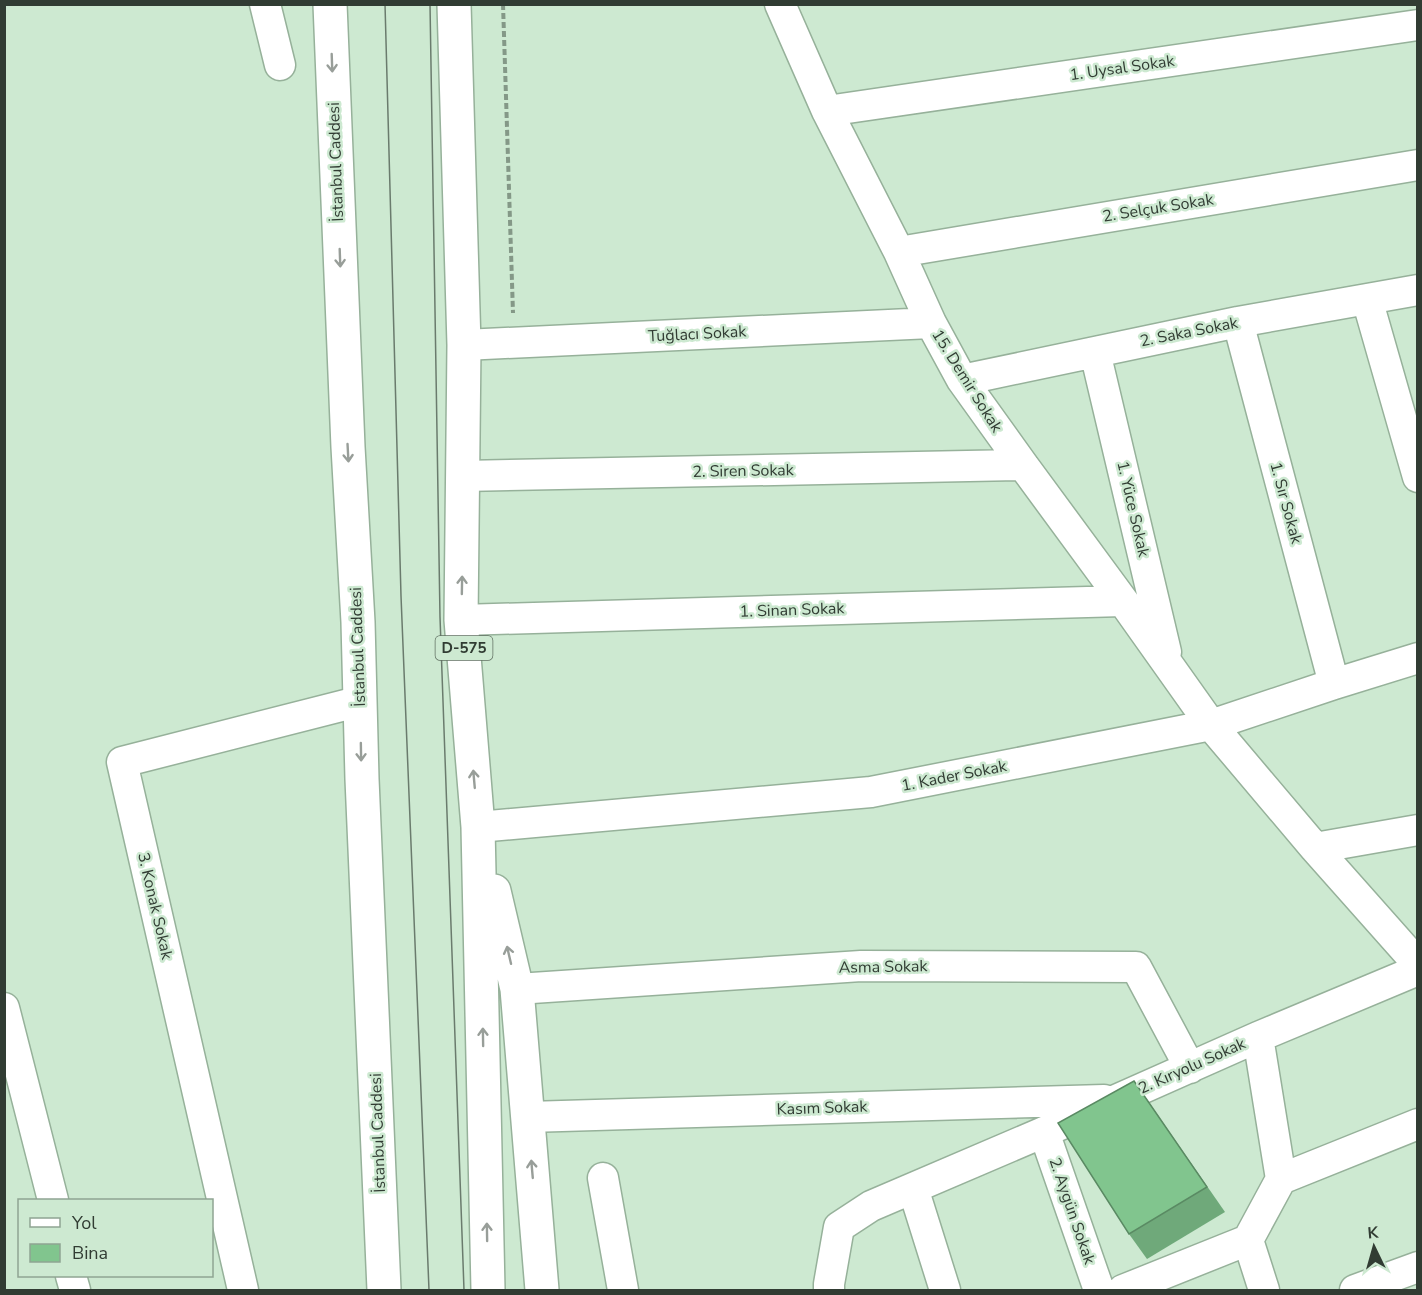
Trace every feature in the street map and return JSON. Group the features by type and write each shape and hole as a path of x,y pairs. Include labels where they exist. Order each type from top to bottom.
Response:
{"highway":[{"name":"İstanbul Caddesi","path":"330,4 384,1290"},
{"name":"D-575","path":"454,4 464,345 461,620 478,827 488,1290"},
{"path":"478,827 517,989 542,1290"},
{"path":"374,1290 383,1252"}],"street":[{"path":"265,4 280,65"},
{"name":"15. Demir Sokak","path":"780,4 827,111 899,252 931,323 962,380 1123,600 1210,725"},
{"name":"1. Uysal Sokak","path":"827,111 1418,25"},
{"name":"2. Selçuk Sokak","path":"899,252 1418,165"},
{"name":"2. Saka Sokak","path":"962,380 1238,322 1418,290"},
{"path":"1367,299 1418,477"},
{"name":"1. Sır Sokak","path":"1238,322 1334,684"},
{"name":"Tuğlacı Sokak","path":"464,345 931,323"},
{"name":"1. Yüce Sokak","path":"1095,352 1170,667"},
{"name":"2. Siren Sokak","path":"463,476 1023,465"},
{"name":"1. Sinan Sokak","path":"461,620 1123,600"},
{"name":"1. Kader Sokak","path":"478,827 872,792 1210,725 1418,658"},
{"name":"3. Konak Sokak","path":"243,1290 122,762 361,701"},
{"path":"1210,725 1418,964"},
{"path":"1315,848 1418,830"},
{"name":"Asma Sokak","path":"517,989 861,966 1136,968 1190,1068"},
{"name":"2. Kıryolu Sokak","path":"829,1290 839,1227 871,1206 1258,1037 1418,970"},
{"path":"4,1008 53,1199"},
{"path":"1123,1290 1248,1240 1281,1179 1258,1037"},
{"name":"Kasım Sokak","path":"528,1117 1116,1099"},
{"path":"1281,1179 1418,1124"},
{"name":"2. Aygün Sokak","path":"1044,1132 1099,1290"},
{"path":"603,1178 623,1290"},
{"path":"913,1188 945,1290"},
{"path":"1248,1240 1264,1290"},
{"path":"1355,1290 1418,1267"}],"path":[{"path":"503,4 514,343"}],"building":[{"path":"1134,1081 1207,1187 1129,1234 1058,1123"}],"tram line":[{"path":"385,4 401,596 429,1290"},
{"path":"430,4 440,617 464,1290"}]}
